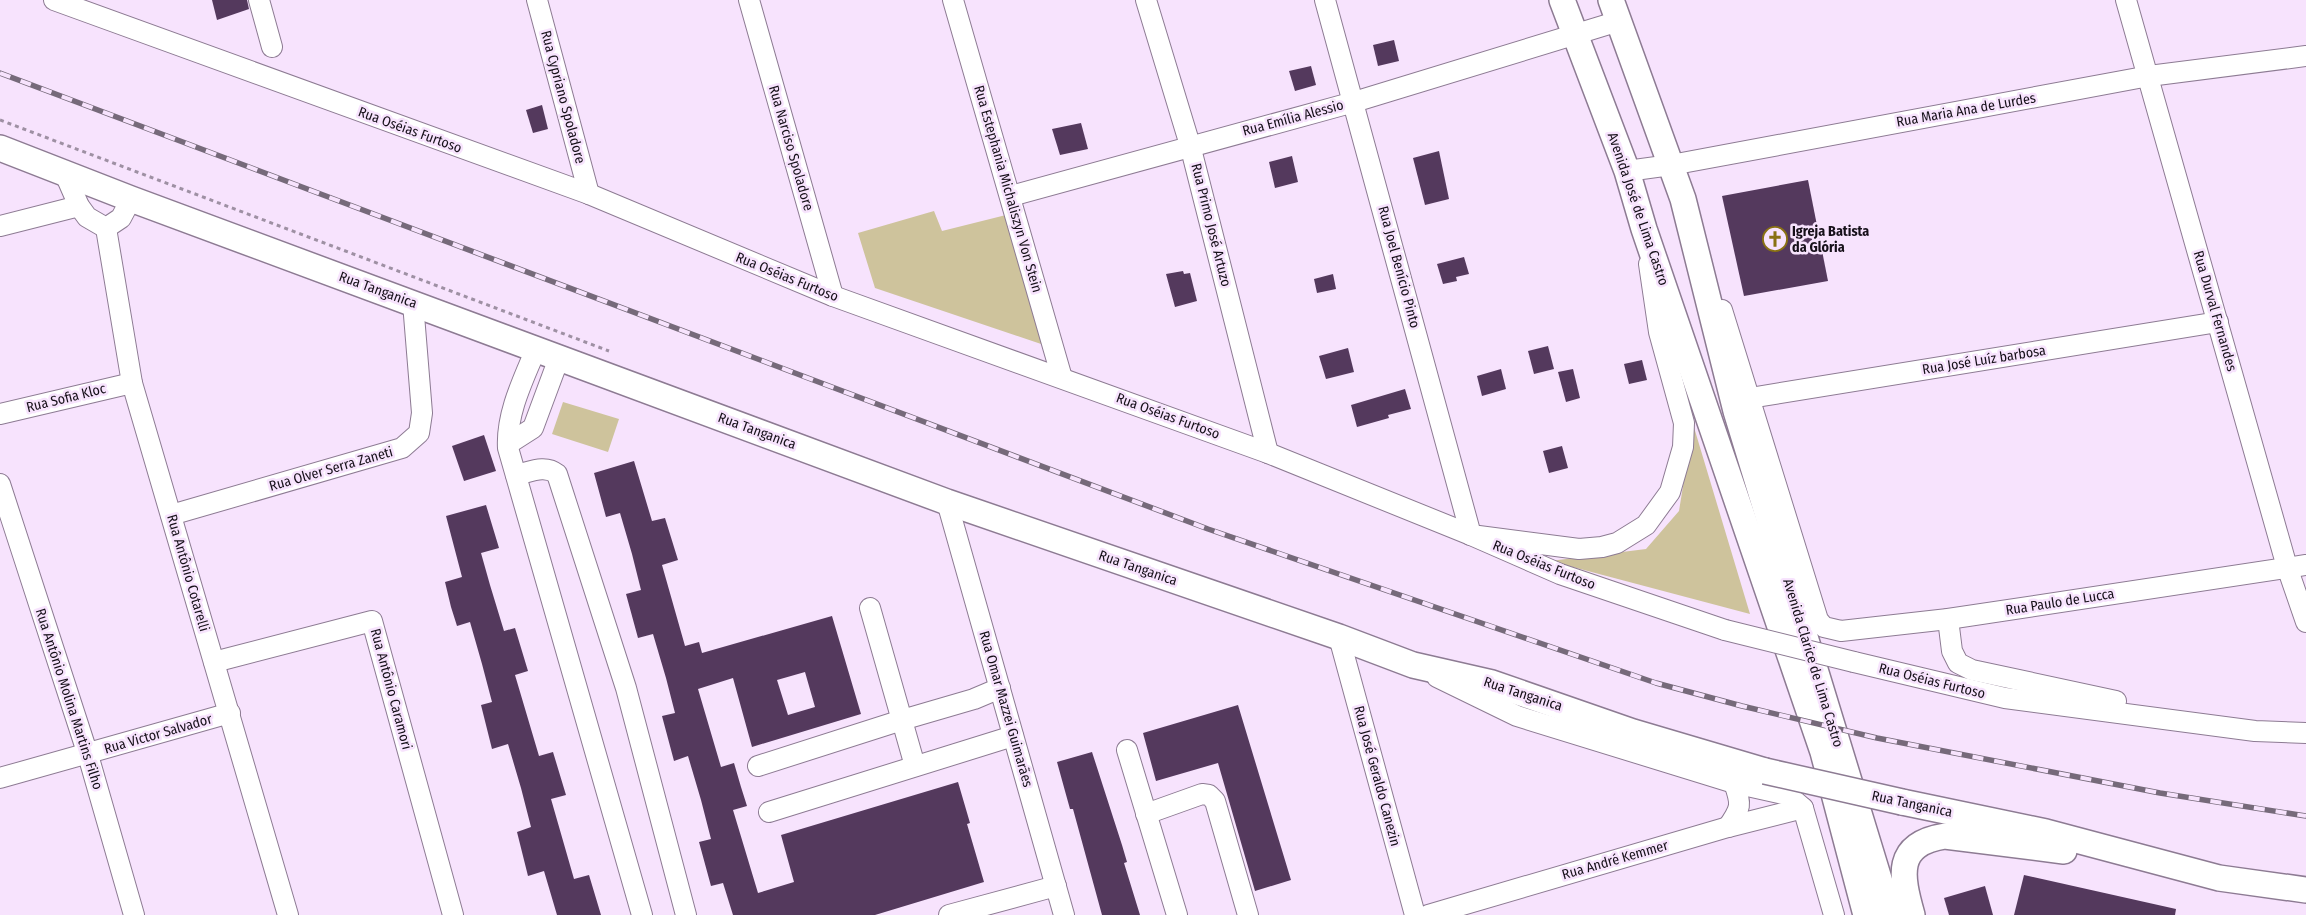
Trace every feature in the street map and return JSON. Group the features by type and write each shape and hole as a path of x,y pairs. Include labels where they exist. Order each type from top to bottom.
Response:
{"street":[{"name":"Rua Oséias Furtoso","path":"54,0 589,194 833,296 1268,452 1471,535 1560,574 1725,630 2005,698 2255,731 2306,733"},
{"path":"259,0 272,47"},
{"name":"Rua Cypriano Spoladore","path":"537,0 589,194"},
{"name":"Rua Narciso Spoladore","path":"750,0 833,296"},
{"name":"Rua Estephania Michaliszyn Von Stein","path":"954,0 1062,378"},
{"name":"Rua Primo José Artuzo","path":"1146,0 1190,145 1268,452"},
{"name":"Rua Joel Benício Pinto","path":"1325,0 1471,535"},
{"name":"Avenida José de Lima Castro","path":"1562,0 1626,171 1644,229 1711,420"},
{"name":"Rua Durval Fernandes","path":"2126,0 2218,322 2297,566 2306,622"},
{"path":"1615,11 1683,199 1743,404"},
{"name":"Rua Emília Alessio","path":"1011,196 1190,145 1354,102 1574,36 1615,11"},
{"name":"Rua Maria Ana de Lurdes","path":"1626,171 1670,165 2149,76 2306,56"},
{"name":"Rua Tanganica","path":"0,148 131,199 947,502 1339,637 1413,665 1492,683 1633,732 1765,772 2046,832 2219,878 2306,890"},
{"path":"66,174 79,206 87,217 106,228 121,218 131,199"},
{"path":"0,226 79,206"},
{"name":"Rua Antônio Cotarelli","path":"106,228 132,382 288,915"},
{"path":"1471,535 1579,549 1602,547 1617,543 1646,525 1670,492 1683,447 1684,423 1659,332 1644,229"},
{"name":"Rua Olver Serra Zaneti","path":"171,515 402,448 418,433 422,413 414,303"},
{"name":"Rua José Luíz barbosa","path":"1743,404 2218,322"},
{"path":"536,349 521,385 508,432 508,444 642,915"},
{"path":"508,444 533,428 559,358"},
{"name":"Rua Sofia Kloc","path":"0,414 132,382"},
{"name":"Rua Paulo de Lucca","path":"1743,404 1818,620 1824,627 1841,631 1948,619 2297,566"},
{"name":"Avenida Clarice de Lima Castro","path":"1743,404 1890,915"},
{"name":"Avenida Clarice de Lima Castro","path":"1711,420 1823,752 1866,915"},
{"path":"516,475 543,468 551,469 557,474 626,688 686,915"},
{"name":"Rua Antônio Molina Martins Filho","path":"0,484 88,755 134,915"},
{"name":"Rua Omar Mazzei Guimarães","path":"947,502 1064,915"},
{"path":"870,608 916,766"},
{"path":"1948,619 1952,651 1958,663 1972,670 2255,731"},
{"name":"Rua Antônio Caramori","path":"214,662 372,621 452,915"},
{"name":"Rua José Geraldo Canezin","path":"1339,637 1415,915"},
{"path":"1413,665 1516,716 1734,783 1788,795 1803,808 1834,915"},
{"path":"758,766 974,699 1000,688"},
{"name":"Rua Victor Salvador","path":"0,778 88,755 230,713"},
{"path":"769,812 1014,736"},
{"path":"1127,750 1177,915"},
{"path":"1728,827 1740,811 1740,798 1734,783"},
{"path":"1146,814 1202,794 1209,795 1215,801 1248,915"},
{"name":"Rua André Kemmer","path":"1428,915 1728,827 1803,808"},
{"path":"1912,915 1903,884 1903,868 1913,848 1927,839 1945,836 2063,851 2219,878"},
{"path":"949,915 1056,886"}],"shaded area":[{"path":"934,211 942,231 1006,215 1044,345 875,288 858,233"},
{"path":"563,402 619,419 608,452 552,434"},
{"path":"1693,424 1750,614 1550,561 1646,549 1679,511"}],"building":[{"path":"212,0 247,0 249,9 217,20"},
{"path":"1394,40 1399,61 1378,66 1373,45"},
{"path":"1311,66 1316,85 1295,91 1289,71"},
{"path":"542,105 548,129 533,133 526,110"},
{"path":"1081,123 1088,149 1060,155 1052,129"},
{"path":"1439,151 1449,199 1425,205 1413,158"},
{"path":"1292,156 1298,182 1275,188 1269,162"},
{"name":"Igreja Batista da Glória","path":"1808,180 1828,281 1744,296 1722,196"},
{"path":"1464,257 1469,274 1456,277 1457,281 1443,284 1437,264"},
{"path":"1183,271 1184,274 1190,273 1197,301 1175,307 1166,274"},
{"path":"1333,274 1336,289 1317,293 1314,279"},
{"path":"1548,346 1554,369 1534,374 1528,351"},
{"path":"1348,348 1354,372 1326,379 1319,356"},
{"path":"1642,360 1647,380 1629,384 1624,364"},
{"path":"1501,369 1506,389 1482,396 1477,376"},
{"path":"1573,369 1580,398 1566,402 1558,372"},
{"path":"1405,389 1411,409 1388,415 1389,418 1357,427 1351,405"},
{"path":"484,435 496,471 464,481 452,446"},
{"path":"1562,446 1568,468 1549,473 1543,451"},
{"path":"634,461 652,521 665,518 678,560 662,565 685,646 699,642 702,653 832,616 861,714 752,747 733,678 698,689 721,767 734,763 747,806 733,810 758,893 794,882 781,835 958,782 970,823 967,824 984,882 875,915 733,915 723,883 711,886 699,842 711,839 688,756 674,761 662,716 675,713 653,634 638,638 626,594 641,590 620,513 606,517 594,473","holes":["805,672 815,707 788,715 777,680"]},
{"path":"486,505 499,548 481,553 504,631 515,628 528,671 515,675 539,756 553,752 566,795 551,799 574,879 589,875 601,915 557,915 544,871 528,876 517,832 531,827 521,788 508,744 492,749 481,705 492,702 470,622 457,626 451,607 445,582 462,577 446,516"},
{"path":"1238,705 1291,880 1255,891 1218,763 1156,781 1143,733"},
{"path":"1092,752 1122,845 1127,862 1124,863 1140,915 1102,915 1073,809 1070,809 1057,762"},
{"path":"2024,875 2176,909 2175,915 2014,915"},
{"path":"1985,886 1993,915 1949,915 1944,898"}],"railway":[{"path":"0,73 1208,529 1656,683 1742,706 1877,738 2160,793 2306,816"}],"place":[{"name":"Igreja Batista da Glória","path":"1775,239"}]}
